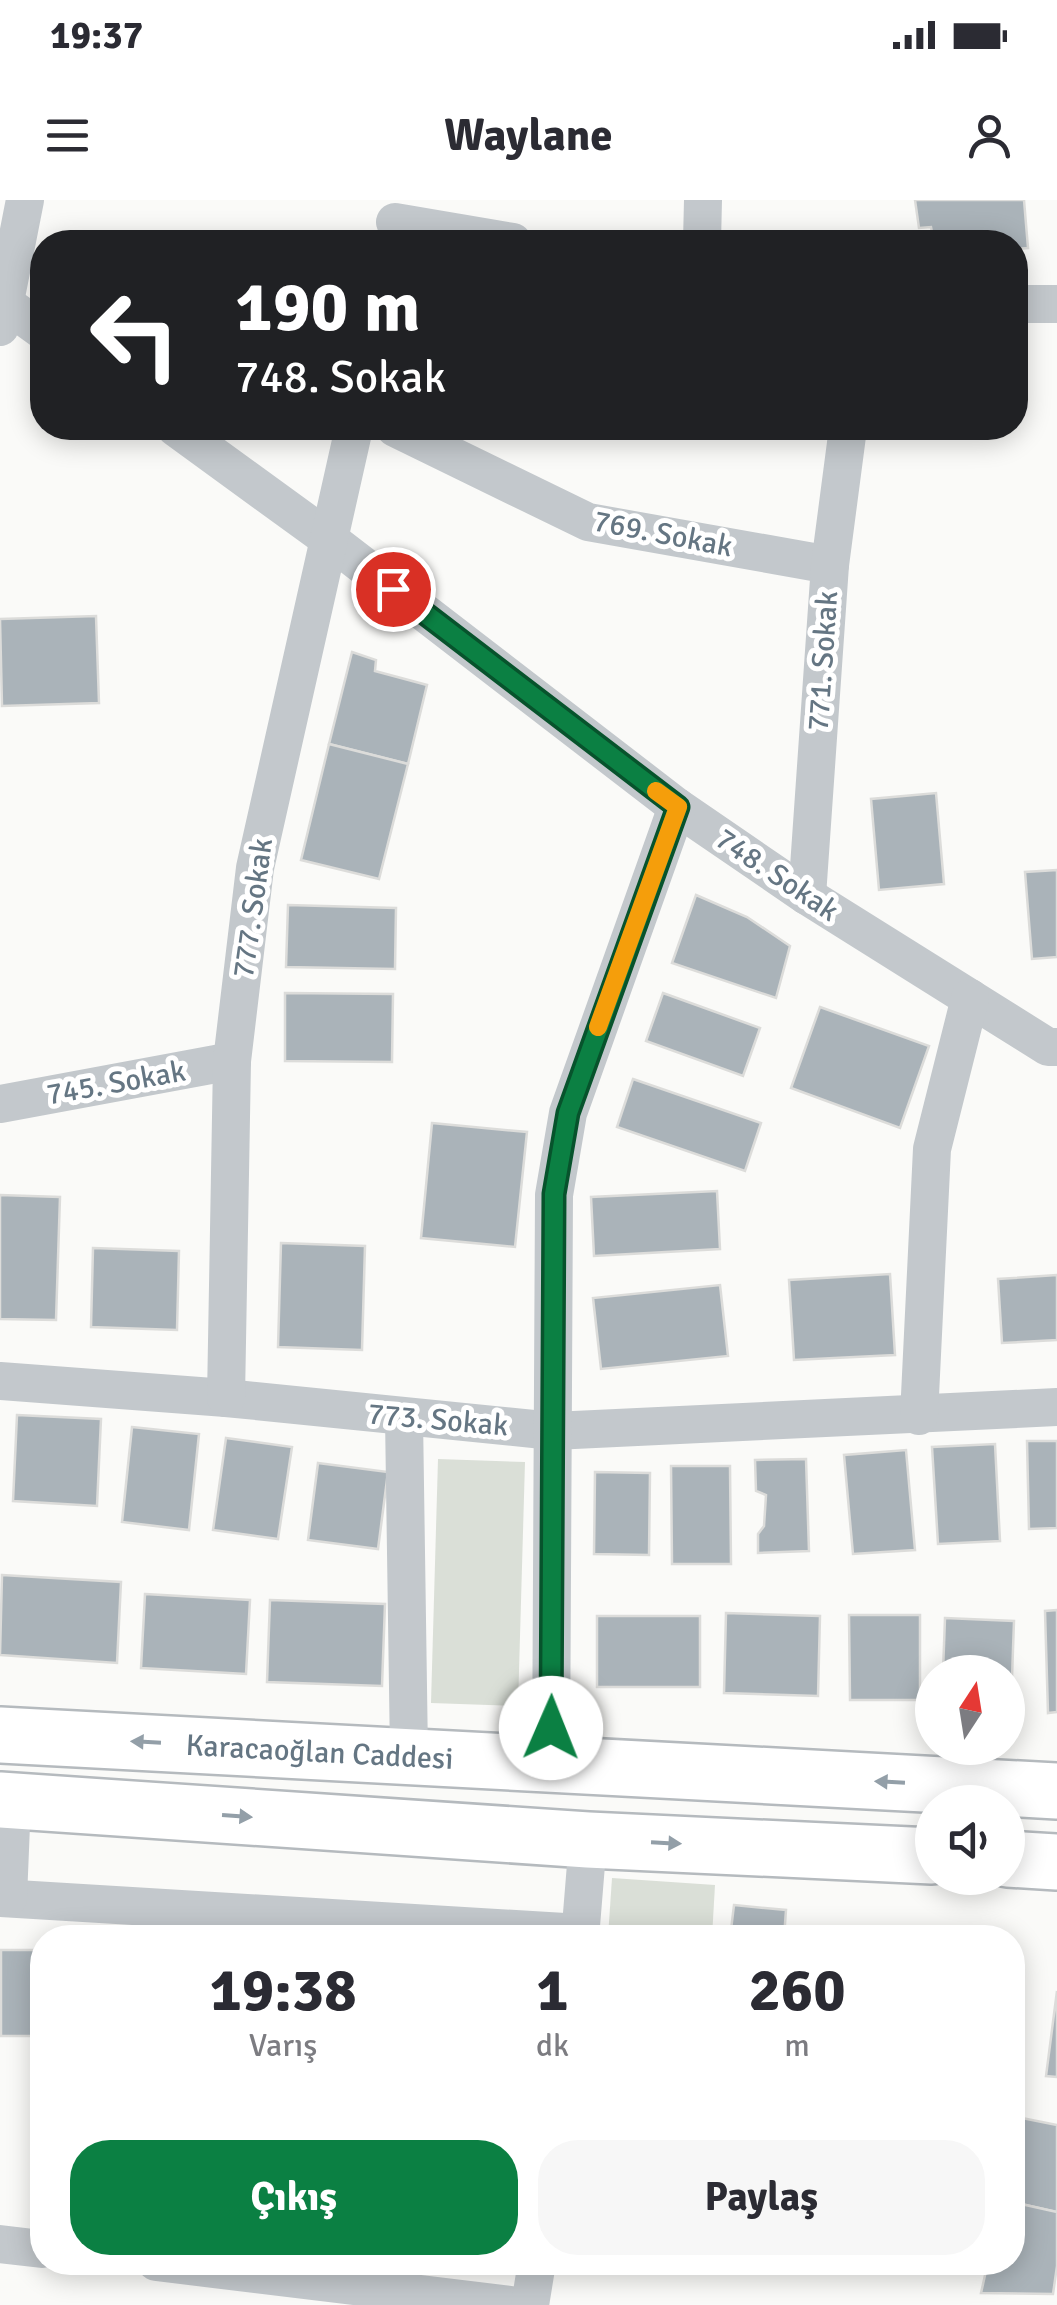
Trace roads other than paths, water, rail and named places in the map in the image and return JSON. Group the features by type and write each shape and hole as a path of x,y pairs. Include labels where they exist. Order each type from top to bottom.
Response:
{"main road":[{"name":"Karacaoğlan Caddesi","path":"0,1734 1057,1791"},
{"path":"6,1800 588,1840 915,1855"},
{"path":"1025,1860 1057,1862"}],"street":[{"path":"25,200 1,310 30,324"},
{"path":"702,230 703,200"},
{"path":"395,222 442,230"},
{"path":"1028,304 1057,304"},
{"name":"748. Sokak","path":"192,440 330,540 678,807 806,896 1048,1047 1057,1047"},
{"name":"777. Sokak","path":"226,1398 232,1061 255,868 351,440"},
{"name":"769. Sokak","path":"420,440 588,522 830,565"},
{"name":"771. Sokak","path":"806,896 830,565 846,440"},
{"path":"550,1766 554,1194 568,1113 678,807"},
{"path":"919,1416 932,1149 970,998"},
{"name":"745. Sokak","path":"1,1100 232,1061"},
{"name":"773. Sokak","path":"0,1381 226,1398 553,1431 1057,1407"},
{"path":"404,1417 410,1754"},
{"path":"6,1800 4,1898 424,1925"},
{"path":"581,1925 588,1840"},
{"path":"0,2244 30,2248"},
{"path":"264,2275 512,2305"},
{"path":"530,2305 535,2275"}]}
